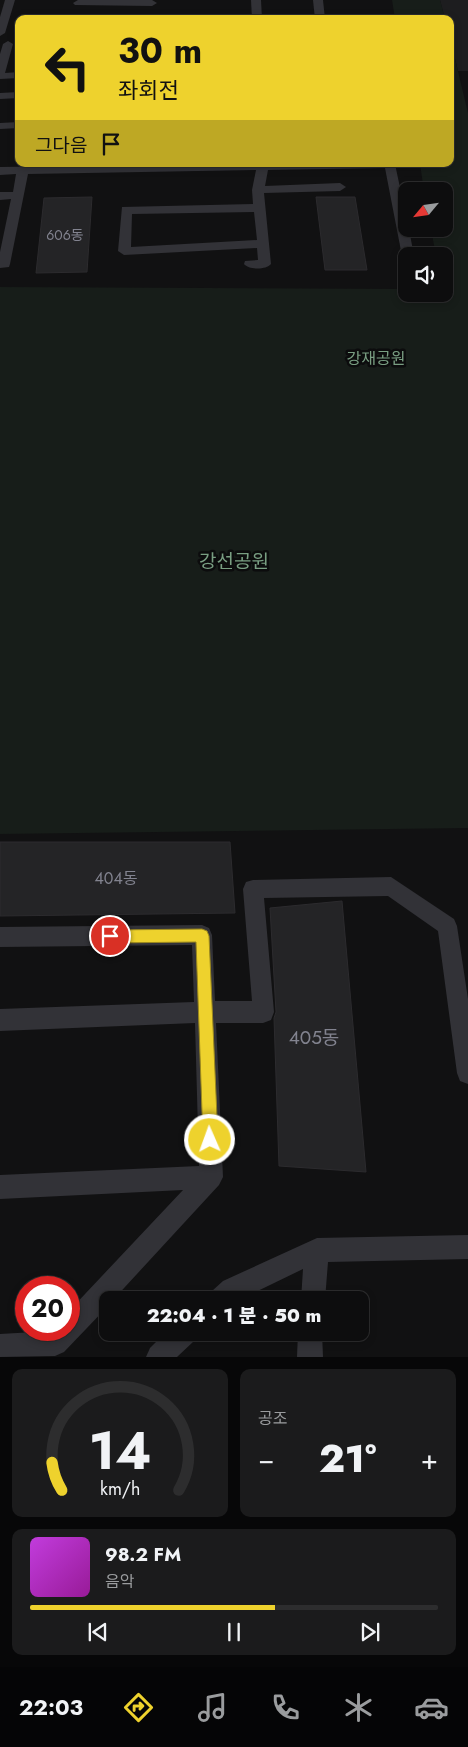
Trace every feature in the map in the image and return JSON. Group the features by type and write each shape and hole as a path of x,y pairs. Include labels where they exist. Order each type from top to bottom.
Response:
{"lane":[{"path":"0,33 10,0"},
{"path":"256,0 257,15"},
{"path":"318,0 320,15"},
{"path":"78,5 152,4"},
{"path":"9,44 0,74 15,75"},
{"path":"0,96 15,95"},
{"path":"0,126 15,125"},
{"path":"0,171 167,167"},
{"path":"250,264 265,264 258,190 263,167"},
{"path":"390,167 406,247"},
{"path":"0,264 4,264 5,240 19,195 23,170"},
{"path":"258,190 340,187"},
{"path":"0,196 19,195"},
{"path":"259,208 126,210 124,251 262,244"},
{"path":"0,1020 206,1012 263,1012 253,889 391,886 447,926 468,1073"},
{"path":"0,937 202,936 211,1177 80,1316"},
{"path":"0,1187 211,1177"},
{"path":"231,1291 317,1250 468,1247"},
{"path":"314,1291 317,1250"},
{"path":"0,1348 55,1343 57,1341"},
{"path":"159,1357 176,1341"},
{"path":"310,1341 310,1357"}],"shaded area":[{"path":"440,0 468,0 468,71 458,71 454,54 454,15 444,15"}],"green space":[{"path":"392,0 440,0 444,15 394,15"},
{"name":"강선공원","path":"454,55 468,113 468,828 0,834 0,287 398,289 398,302 453,302 453,247 434,247 433,238 453,237 453,182 423,182 420,167 454,167"}],"building":[{"path":"92,197 87,272 36,273 44,198"},
{"path":"316,197 355,197 367,270 325,270"},
{"path":"0,842 230,842 235,913 0,916"},
{"path":"342,901 366,1172 279,1166 274,1018 276,1012 270,908"}],"route":[{"path":"110,936 202,936 210,1140"}],"park label":[{"name":"강재공원","path":"376,358"}]}
